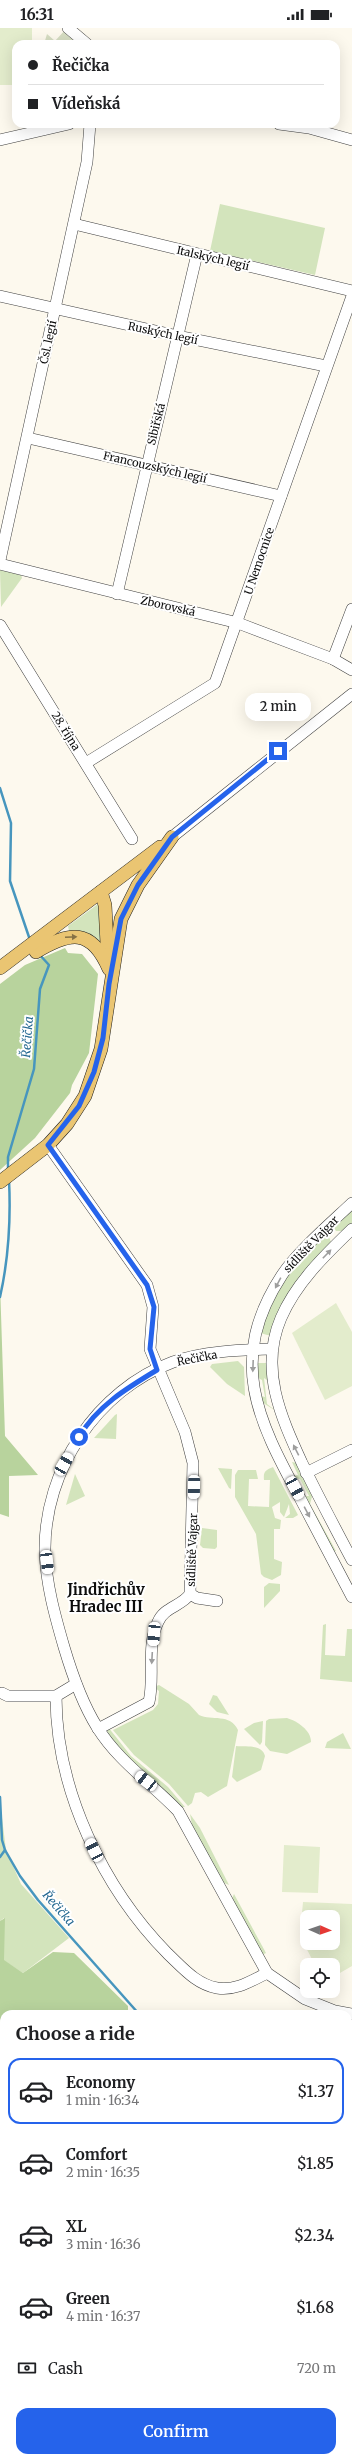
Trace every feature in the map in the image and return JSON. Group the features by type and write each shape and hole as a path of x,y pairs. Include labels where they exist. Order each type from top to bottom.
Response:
{"main road":[{"path":"0,968 172,837"},
{"path":"1,1180 48,1145 79,1106 94,1072 103,1038 109,984 121,919 141,881 172,837"},
{"path":"101,892 115,904 121,919"},
{"path":"101,892 105,904 109,984"},
{"path":"0,974 48,943 67,937 79,937 88,940 98,950 109,969"}],"street":[{"path":"68,28 82,40"},
{"path":"0,140 52,128"},
{"name":"Čsl. legií","path":"0,560 88,162 90,128"},
{"path":"309,128 352,140"},
{"name":"Italských legií","path":"74,224 352,291"},
{"name":"Sibiřská","path":"117,594 197,254"},
{"name":"Ruských legií","path":"0,296 178,336 326,366"},
{"name":"U Nemocnice","path":"86,763 215,683 238,623 326,366 352,296"},
{"name":"Francouzských legií","path":"28,438 281,496"},
{"name":"Zborovská","path":"0,564 238,623 333,659 352,670"},
{"path":"333,659 352,609"},
{"name":"28. října","path":"0,625 132,839"},
{"path":"172,837 352,694"},
{"name":"sídliště Vajgar","path":"48,1145 147,1285 154,1307 150,1349 157,1370 185,1432 194,1473 190,1594 184,1602 164,1613 158,1621 154,1634 149,1702 98,1729"},
{"name":"sídliště Vajgar","path":"352,1203 326,1227 283,1274 266,1306 256,1336 252,1382 256,1402 266,1432 352,1597"},
{"path":"326,1227 340,1241"},
{"name":"sídliště Vajgar","path":"352,1229 296,1290 280,1319 272,1349 271,1370 275,1398 284,1423 306,1473 352,1560"},
{"name":"Řečička","path":"268,1973 178,1811 158,1790 126,1763 98,1729 76,1684 53,1611 45,1551 49,1510 64,1464 85,1427 118,1393 157,1370 192,1358 272,1349"},
{"path":"306,1473 352,1450"},
{"name":"sídliště Vajgar","path":"190,1594 197,1598 217,1601"},
{"path":"2,1693 8,1696 56,1696 76,1684"},
{"path":"56,1696 66,1776 86,1834 111,1883 136,1919 192,1977 209,1986 230,1989 242,1986 268,1973 305,1999 332,2010"}],"green space":[{"path":"0,28 32,28 32,40 12,40 12,85 0,85"},
{"path":"66,29 78,40 56,40"},
{"path":"47,34 54,40 45,40"},
{"path":"220,204 325,228 315,275 210,251"},
{"path":"0,570 21,575 22,578 1,607"},
{"path":"98,904 102,907 104,940 98,942 69,931 68,926"},
{"path":"65,948 68,953 82,954 98,974 89,1053 72,1085 70,1093 35,1138 0,1170 0,984 25,965"},
{"path":"352,1208 352,1223 343,1231 336,1231 333,1226"},
{"path":"324,1236 329,1237 331,1242 271,1336 260,1333 271,1304 285,1280"},
{"path":"0,1283 5,1436 38,1475 9,1476 9,1517 0,1514"},
{"path":"336,1303 352,1332 352,1386 325,1400 292,1333"},
{"path":"238,1361 244,1367 245,1396 227,1384 210,1367 212,1364"},
{"path":"258,1363 268,1363 269,1382 264,1378 267,1404 276,1411 260,1401 258,1395 265,1397 262,1380 256,1377"},
{"path":"117,1414 116,1439 94,1438 115,1415"},
{"path":"292,1462 297,1463 313,1493 310,1504 336,1551 332,1552 303,1496 309,1496 300,1479 294,1478 293,1476 298,1475"},
{"path":"273,1467 298,1515 293,1518 285,1518 290,1514 289,1504 284,1517 280,1512 280,1502 272,1507 275,1518 281,1520 280,1529 274,1529 274,1559 282,1562 281,1575 272,1580 261,1574 256,1534 235,1497 235,1475 238,1470 256,1470 258,1479 249,1479 248,1506 269,1507 270,1480 264,1480 264,1475 267,1470"},
{"path":"218,1468 232,1469 231,1489 229,1488"},
{"path":"75,1474 85,1496 66,1505"},
{"path":"202,1528 217,1530 217,1547 215,1549 203,1548 200,1545"},
{"path":"269,1583 280,1584 280,1591 264,1608 264,1587"},
{"path":"326,1624 325,1655 345,1656 347,1629 352,1629 352,1682 320,1679 323,1625"},
{"path":"159,1685 189,1704 199,1715 204,1717 226,1719 235,1725 238,1730 227,1786 208,1797 201,1792 195,1793 192,1803 188,1806 169,1784 134,1755 113,1730 153,1710 158,1704 159,1691 154,1687"},
{"path":"213,1695 217,1696 229,1715 217,1712 209,1704"},
{"path":"287,1718 295,1721 306,1730 309,1734 311,1742 287,1754 270,1751 265,1745 266,1721 269,1719"},
{"path":"263,1721 262,1742 260,1745 244,1729 254,1723"},
{"path":"108,1727 131,1756 168,1787 185,1807 182,1807 134,1766 107,1734"},
{"path":"343,1733 351,1749 325,1748 327,1742"},
{"path":"236,1746 249,1746 257,1748 263,1752 265,1756 261,1770 237,1782 232,1777"},
{"path":"0,1802 6,1850 21,1884 69,1938 23,1973 3,1960 4,1918 0,1921"},
{"path":"190,1814 200,1828 229,1885 222,1882 192,1825"},
{"path":"284,1845 320,1847 318,1893 282,1892"},
{"path":"234,1894 266,1953 262,1955 231,1901"},
{"path":"303,1902 352,1904 352,1966 340,1973 340,1958 311,1958 307,1950 340,1950 340,1910 302,1910"},
{"path":"5,1918 4,1960 23,1973 53,1952 74,1953 128,2006 128,2010 0,2010 0,1921"}],"waterway":[{"name":"Řečička","path":"0,788 11,823 10,881 30,940"},
{"name":"Řečička","path":"8,1169 8,1157 34,1069 40,989 49,965 39,954"},
{"name":"Řečička","path":"0,1297 9,1239 9,1180"},
{"name":"Řečička","path":"0,1797 2,1840 5,1850 20,1876 38,1900 135,2010"},
{"name":"Řečička","path":"0,1857 5,1850"}],"district":[{"name":"Jindřichův Hradec III","path":"106,1598"}],"route":[{"path":"79,1437 85,1427 118,1393 157,1370 150,1349 154,1307 147,1285 48,1145 67,1124 85,1096 90,1084 101,1049 109,984 116,953 121,919 138,885 172,837 278,751"}]}
